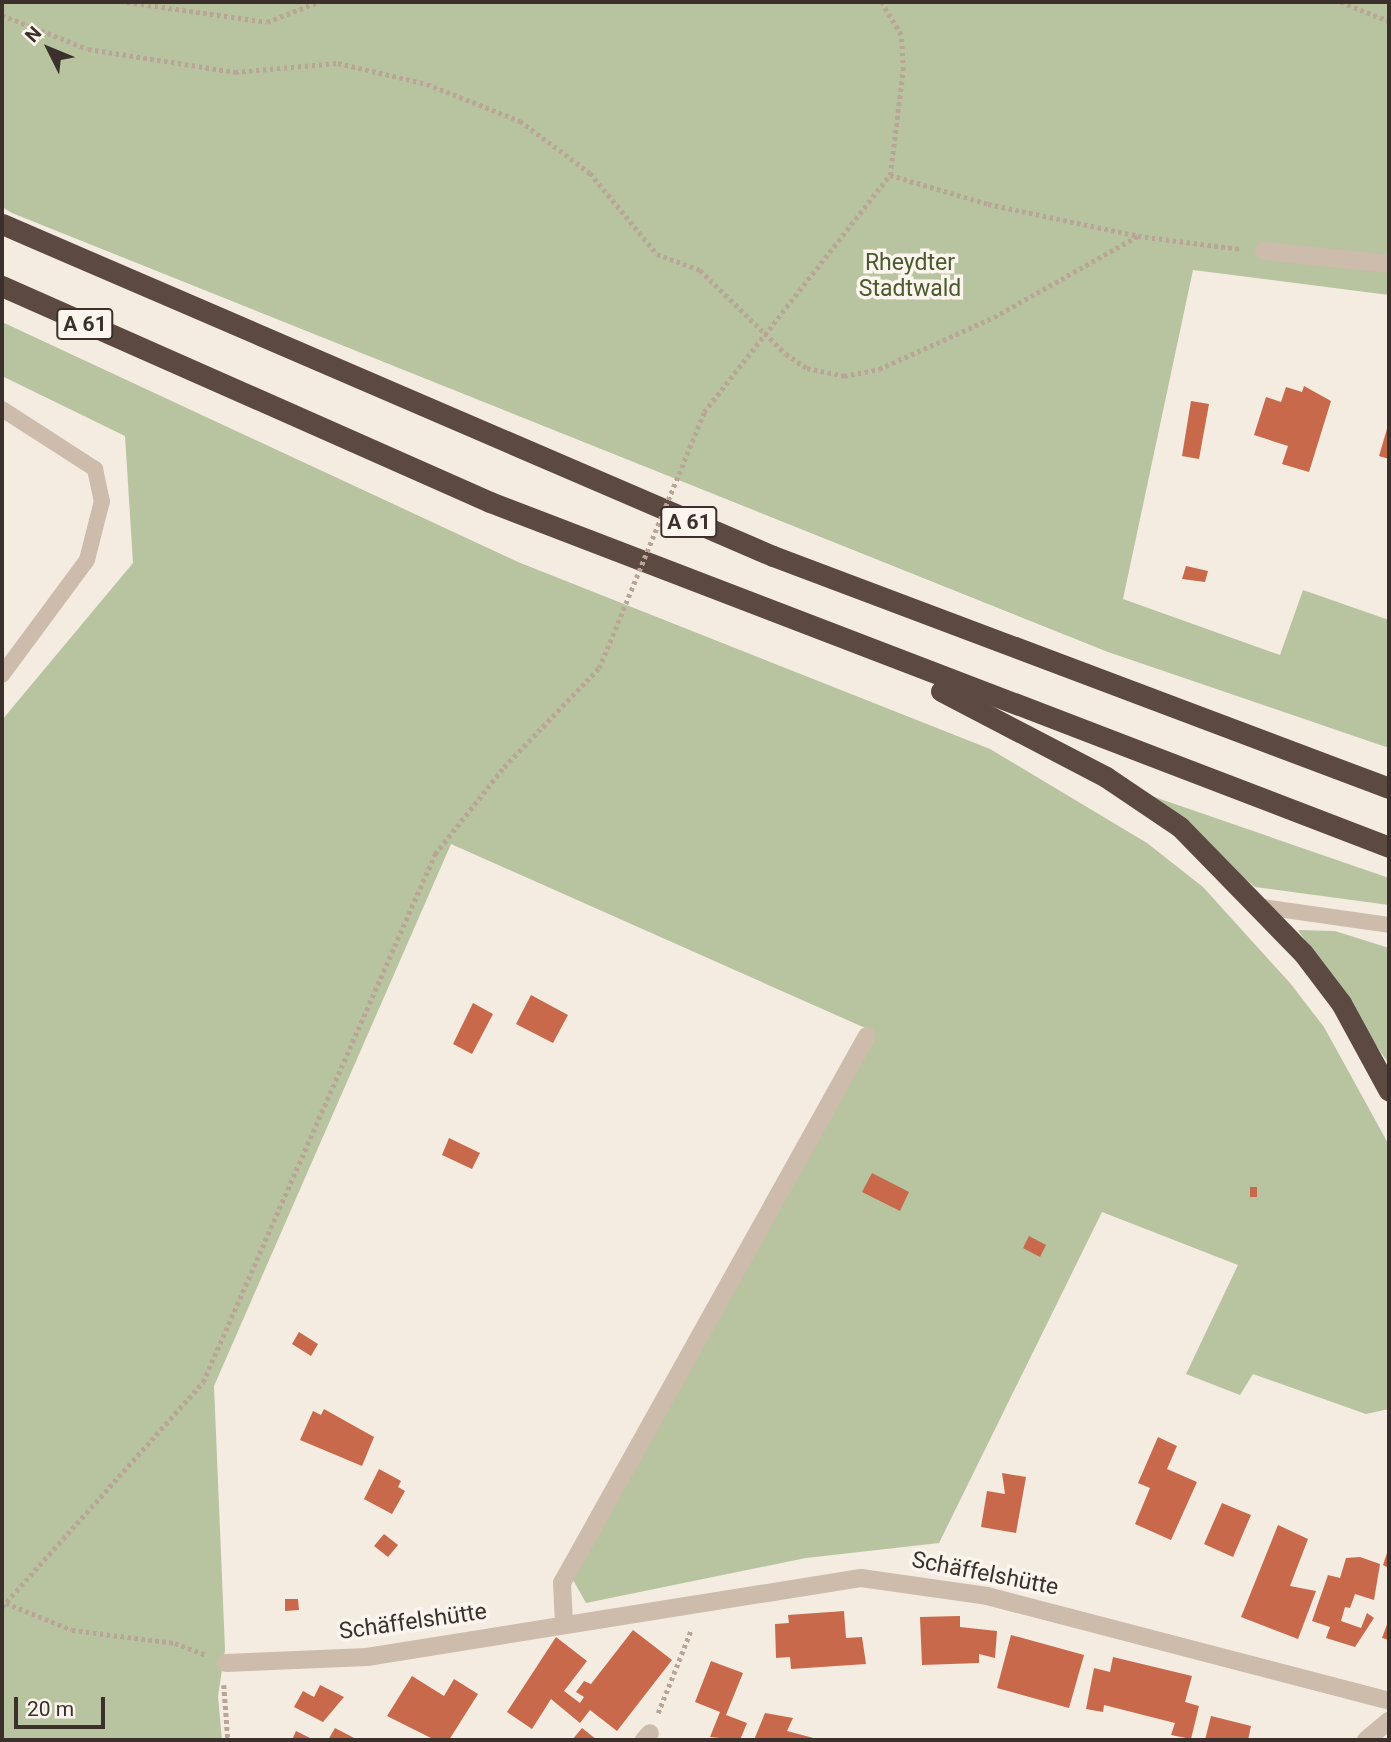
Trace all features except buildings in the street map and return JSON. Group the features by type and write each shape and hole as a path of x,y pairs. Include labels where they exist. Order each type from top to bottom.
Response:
{"highway":[{"name":"A 61","path":"2,224 773,556 1389,788"},
{"name":"A 61","path":"2,286 489,502 816,631 1389,848"},
{"path":"816,631 1106,777 1180,827 1263,907 1341,1003 1389,1091"}],"street":[{"path":"1264,251 1389,264"},
{"path":"564,1623 562,1583 867,1036"},
{"name":"Schäffelshütte","path":"226,1663 367,1657 703,1600 861,1578 923,1584 1389,1701"},
{"path":"1366,1740 1389,1721"}],"lane":[{"path":"2,409 95,469 102,501 87,560 2,676"},
{"path":"1263,907 1389,925"}],"path":[{"path":"127,2 267,22 317,2"},
{"path":"228,1740 226,1663 175,1643 72,1630 4,1605 203,1382 429,864 504,767 599,668 704,412 890,175 903,70 901,35 881,2"},
{"path":"1341,2 1389,21"},
{"path":"2,15 88,49 235,72 338,63 427,85 520,121 590,173 657,254 700,270 766,336 807,368 844,376 878,369 993,317 1138,236"},
{"path":"890,175 1138,236 1264,251"},
{"path":"647,1737 703,1600"}],"green space":[{"name":"Rheydter Stadtwald","path":"2,2 1389,2 1389,295 1193,270 1123,599 1280,655 1303,590 1389,620 1389,748 1108,652 12,213 2,207"},
{"path":"2,322 518,562 990,749 1147,843 1203,887 1290,983 1324,1027 1389,1145 1389,1409 1366,1414 1253,1374 1240,1395 1186,1374 1238,1265 1102,1212 939,1543 806,1558 586,1603 572,1578 872,1031 451,844 214,1386 225,1650 218,1696 222,1740 2,1740 2,720 133,563 125,436 2,376"},
{"path":"1140,792 1389,878 1389,905 1255,887"},
{"path":"1298,930 1335,931 1389,948 1389,1064"}]}
